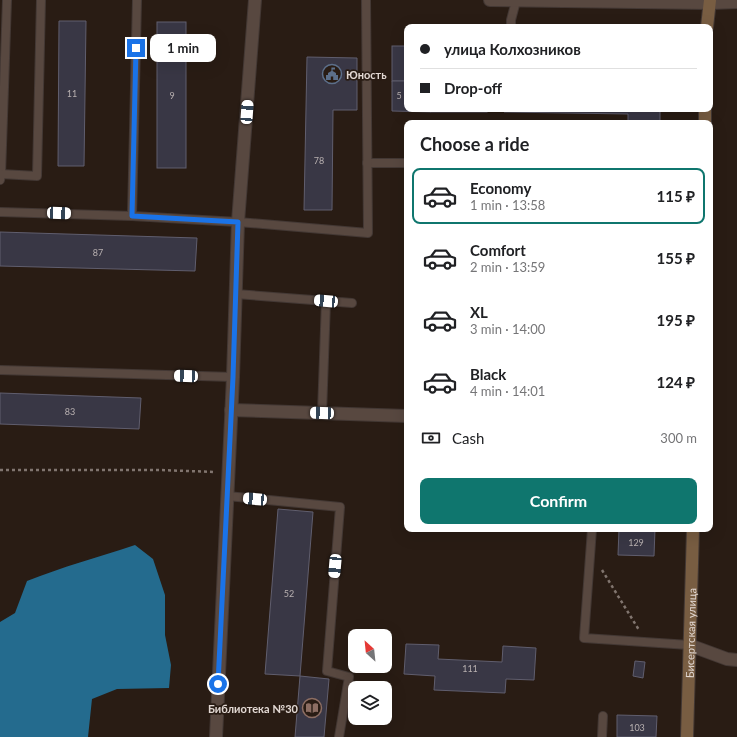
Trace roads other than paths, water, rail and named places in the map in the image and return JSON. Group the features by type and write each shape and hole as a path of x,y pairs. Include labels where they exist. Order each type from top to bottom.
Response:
{"main road":[{"path":"707,24 710,2"},
{"name":"Бисертская улица","path":"687,737 693,532"}],"street":[{"path":"216,737 233,377 238,222 255,0"},
{"path":"490,0 737,2"},
{"path":"231,410 404,416"},
{"path":"689,645 727,659 737,660"}],"lane":[{"path":"7,0 0,176 37,176 41,0"},
{"path":"132,216 137,0"},
{"path":"0,212 132,216 238,222 368,233 366,0"},
{"path":"511,24 516,1"},
{"path":"367,163 404,163"},
{"path":"236,294 352,303"},
{"path":"322,413 326,301"},
{"path":"0,370 233,377"},
{"path":"227,496 340,507 327,671 349,677 339,737"},
{"path":"592,532 584,638 689,645"},
{"path":"602,716 602,737"}],"water":[{"path":"135,545 153,559 165,595 165,635 171,665 169,688 117,689 92,699 88,737 0,737 0,622 15,613 27,581"}],"place":[{"name":"Юность","path":"332,74"},
{"name":"Библиотека №30","path":"312,708"}]}
